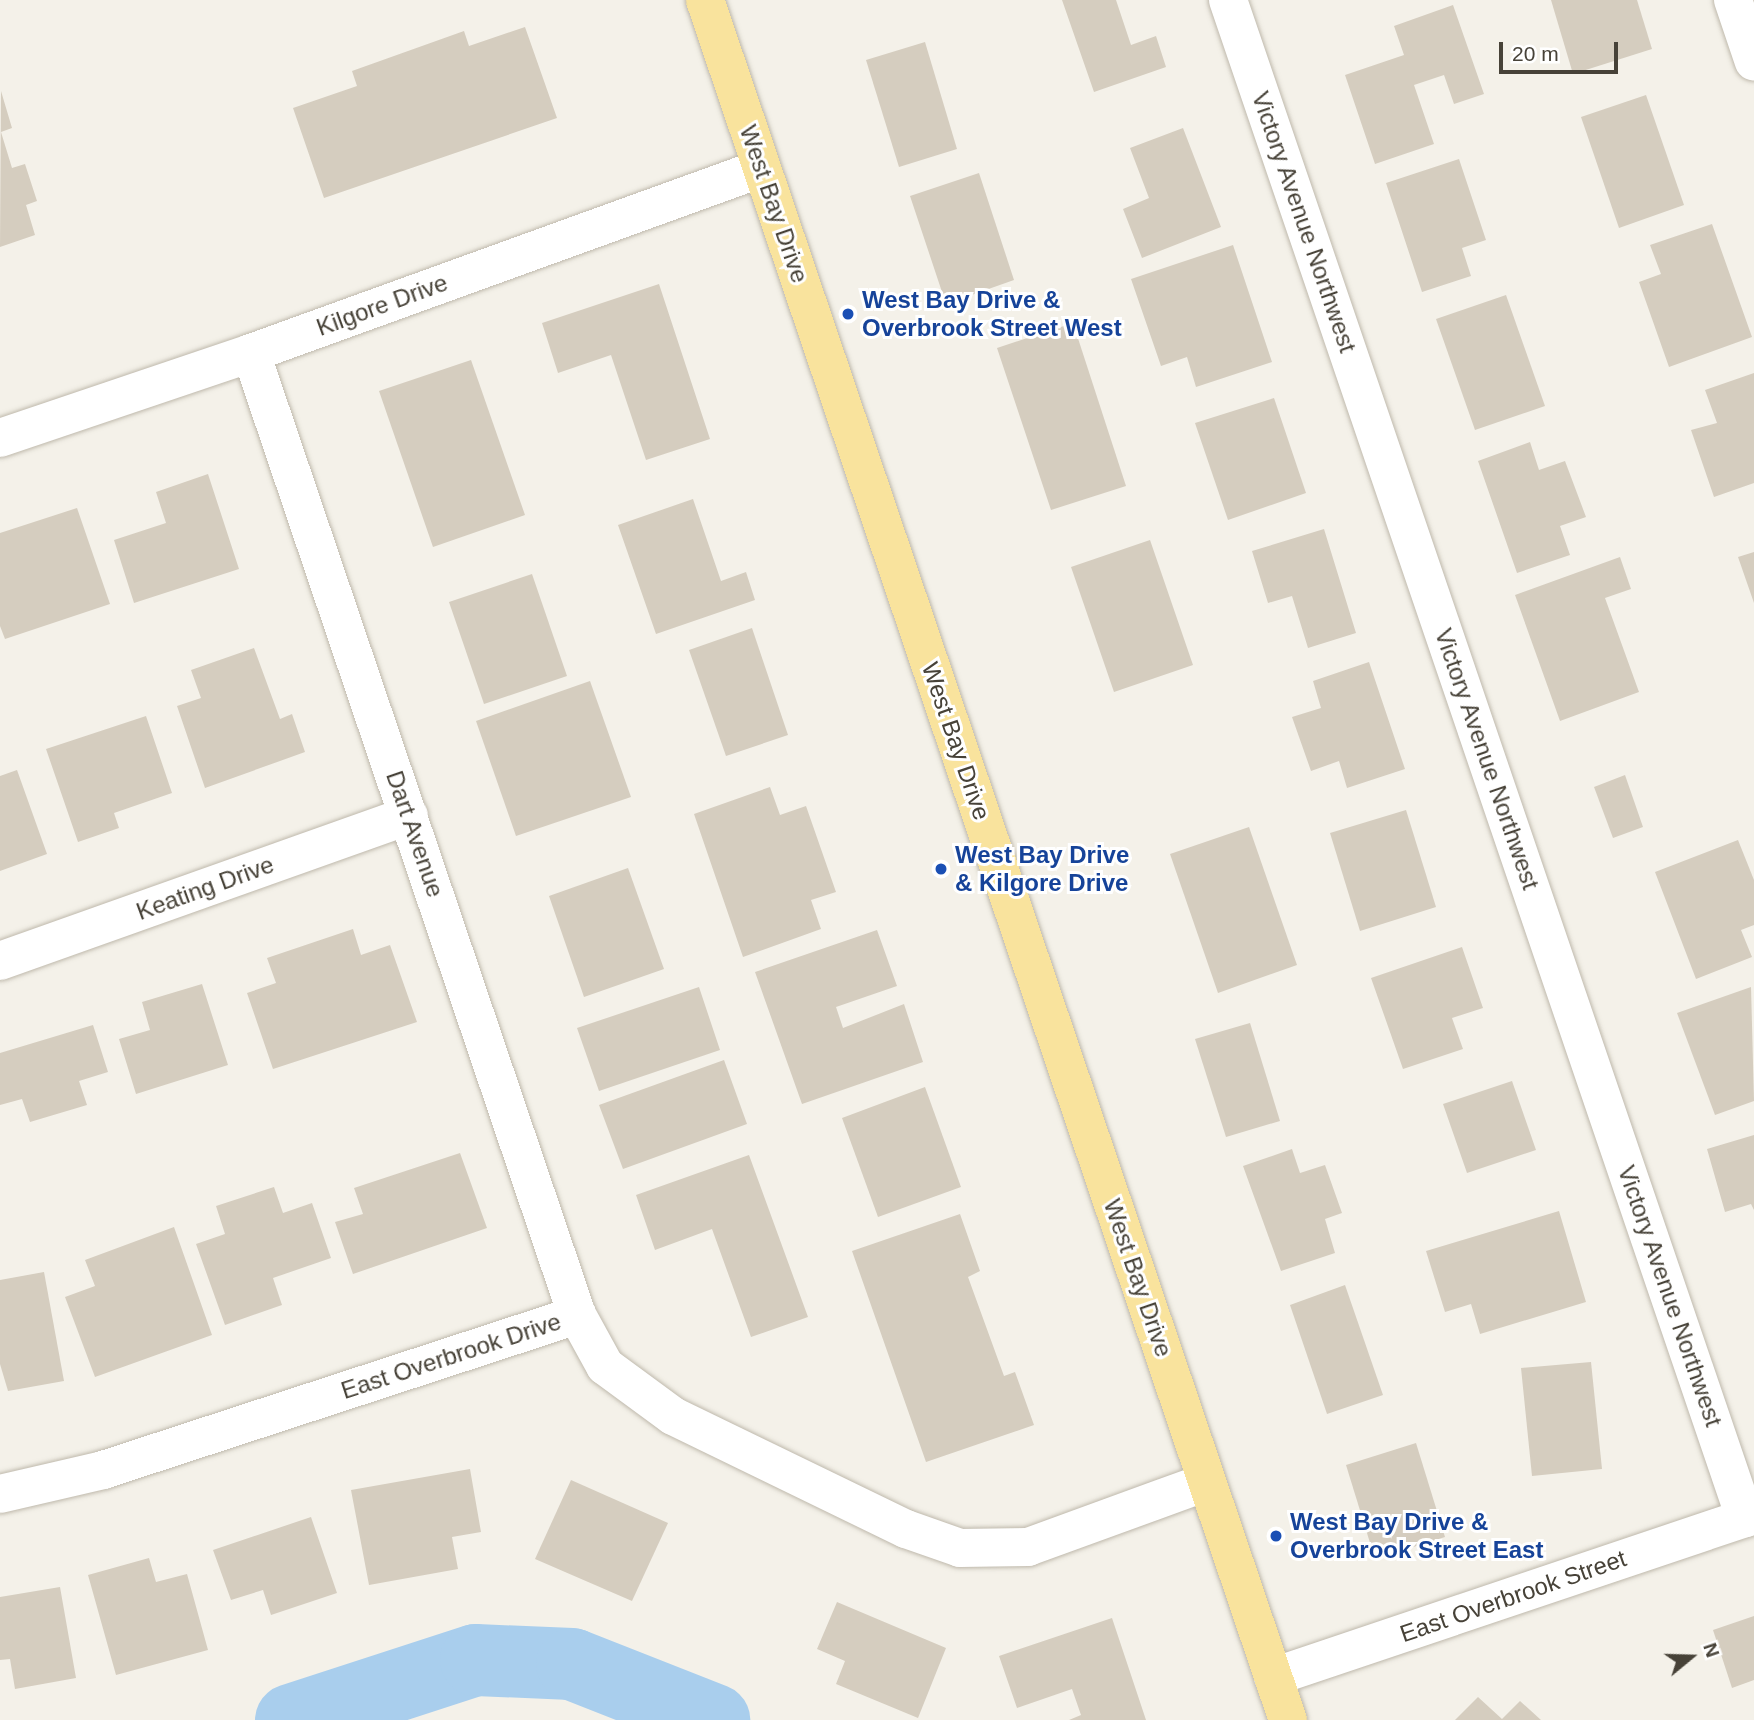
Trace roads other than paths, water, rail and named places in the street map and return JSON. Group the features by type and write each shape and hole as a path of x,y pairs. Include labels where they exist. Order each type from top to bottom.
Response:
{"main road":[{"name":"West Bay Drive","path":"705,0 1288,1720"}],"street":[{"name":"Victory Avenue Northwest","path":"1228,0 1750,1516"},
{"path":"1733,0 1754,62"},
{"name":"Kilgore Drive","path":"0,438 251,353 762,168"},
{"name":"Dart Avenue","path":"251,353 577,1315"},
{"name":"Keating Drive","path":"0,961 409,815"},
{"name":"East Overbrook Drive","path":"0,1494 103,1470 577,1315 604,1366 673,1416 906,1529 960,1548 1028,1547 1207,1482"},
{"name":"East Overbrook Street","path":"1273,1677 1750,1516"}],"waterway":[{"path":"291,1720 476,1660 572,1664 714,1720"}],"place":[{"name":"West Bay Drive & Overbrook Street West","path":"848,314"},
{"name":"West Bay Drive & Kilgore Drive","path":"941,869"},
{"name":"West Bay Drive & Overbrook Street East","path":"1276,1536"}]}
